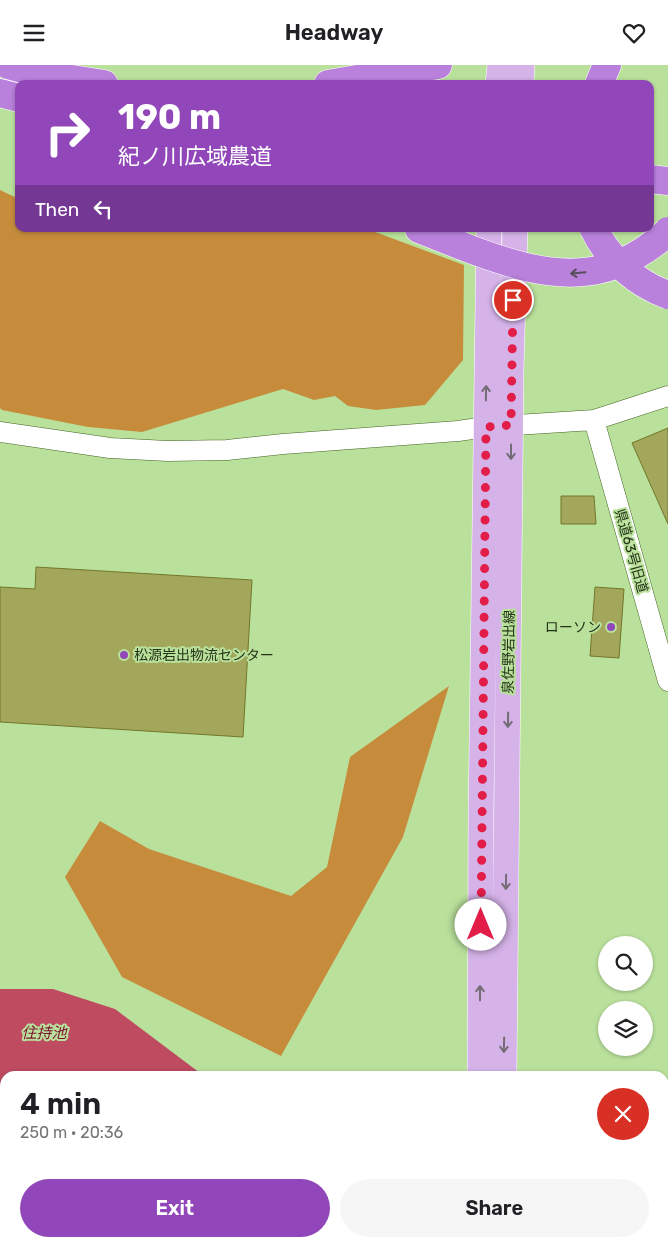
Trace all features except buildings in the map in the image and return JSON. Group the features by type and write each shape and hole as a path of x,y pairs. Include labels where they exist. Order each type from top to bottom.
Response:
{"highway":[{"path":"8,65 63,80"},
{"path":"351,80 438,65"},
{"path":"601,80 607,65"},
{"path":"35,72 81,80"},
{"path":"0,93 15,97"},
{"path":"654,179 668,181"},
{"path":"427,232 520,266 574,274 601,270 626,262 668,231"},
{"path":"596,232 611,255 632,276 655,290 668,295"}],"main road":[{"path":"498,80 500,65"},
{"path":"520,80 522,65"},
{"name":"泉佐野岩出線","path":"480,1071 481,811 489,232"},
{"name":"泉佐野岩出線","path":"504,1071 515,232"}],"street":[{"path":"0,432 110,448 168,451 227,450 458,431 486,427 594,420 668,396"},
{"name":"県道63号旧道","path":"594,420 668,681"}],"shaded area":[{"path":"0,190 15,197 15,232 375,232 464,265 463,360 425,405 376,410 348,406 335,396 314,400 283,389 142,432 88,427 2,410 0,408"},
{"path":"449,686 403,837 281,1056 122,977 65,877 100,821 149,849 291,896 327,867 350,757"}],"water":[{"name":"住持池","path":"0,989 53,989 115,1009 197,1071 0,1071"}],"place":[{"name":"ローソン","path":"611,627"},
{"name":"松源岩出物流センター","path":"124,655"}],"route":[{"path":"481,925 486,427 511,425 513,300"}]}
